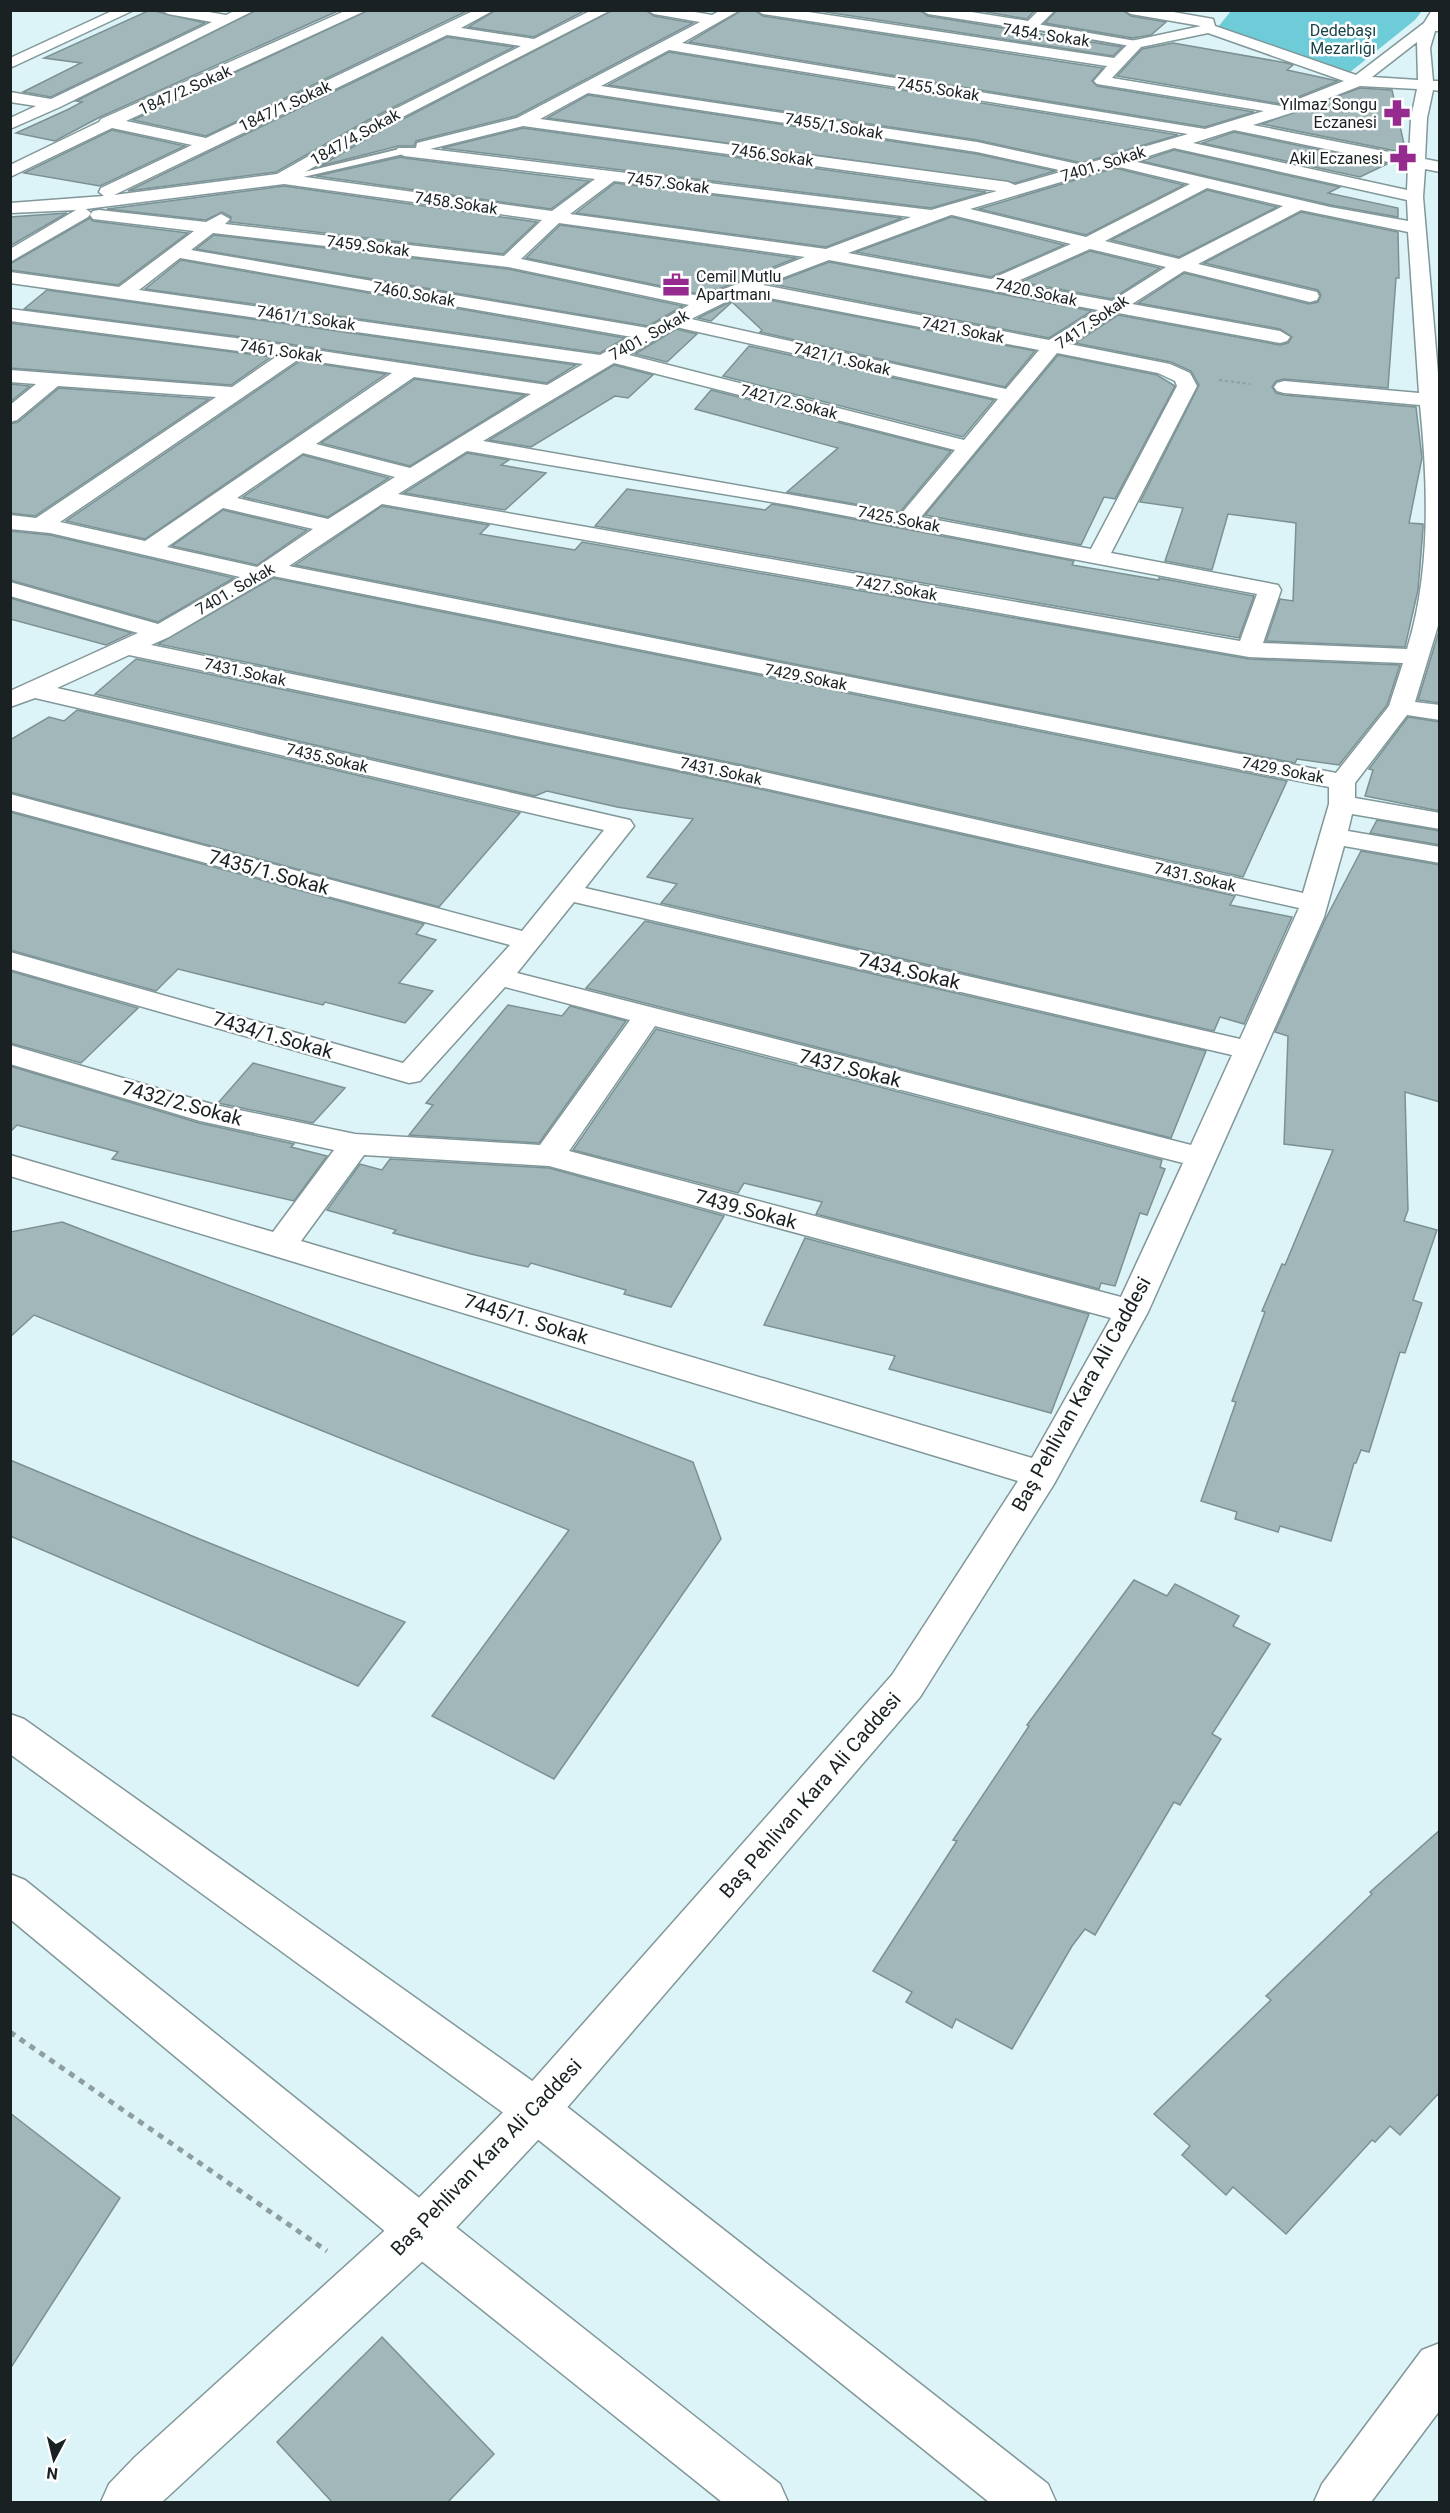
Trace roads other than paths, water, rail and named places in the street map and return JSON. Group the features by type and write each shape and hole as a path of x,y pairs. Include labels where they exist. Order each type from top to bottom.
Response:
{"street":[{"path":"10,64 127,10"},
{"path":"168,10 228,20"},
{"path":"10,124 55,109 127,68 248,10"},
{"name":"1847/2.Sokak","path":"10,172 112,122 360,10"},
{"name":"1847/1.Sokak","path":"10,257 83,208 205,143 487,10"},
{"name":"1847/4.Sokak","path":"124,292 179,253 210,227 281,179 377,124 604,10"},
{"path":"654,10 716,20"},
{"path":"404,151 523,121 733,10"},
{"name":"7454. Sokak","path":"763,10 1117,63"},
{"path":"839,22 870,10"},
{"path":"928,10 1030,26 1048,10"},
{"path":"1131,10 1208,20 1358,81 1433,85"},
{"path":"1208,20 1136,44 1102,81 1285,110"},
{"path":"446,30 536,44"},
{"name":"7401. Sokak","path":"10,700 161,632 266,572 331,526 550,391 706,303 742,287 941,212 1285,110 1358,81 1434,32"},
{"name":"Baş Pehlivan Kara Ali Caddesi","path":"127,2502 153,2475 421,2230 536,2110 906,1686 1041,1474 1131,1312 1310,917 1333,836 1342,793 1401,707 1416,656 1435,612 1439,474 1433,397 1431,304 1419,213 1428,166 1434,32"},
{"name":"7455.Sokak","path":"667,45 1208,132"},
{"path":"127,68 149,72"},
{"path":"172,76 205,81"},
{"name":"7455/1.Sokak","path":"585,88 977,147 1082,170"},
{"path":"10,97 55,109"},
{"path":"89,118 205,143"},
{"name":"7456.Sokak","path":"523,121 1021,189"},
{"path":"1233,125 1428,166"},
{"path":"1173,143 1419,213"},
{"name":"7457.Sokak","path":"404,151 941,212 1088,243 1310,296"},
{"path":"1114,161 1298,205 1419,213"},
{"path":"508,262 555,217 610,176"},
{"name":"7458.Sokak","path":"83,208 281,179 828,255"},
{"path":"995,284 1088,243 1204,183"},
{"name":"7417.Sokak","path":"907,521 1052,347 1181,265 1298,205"},
{"name":"7459.Sokak","path":"19,207 83,208 210,227 508,262 706,303"},
{"name":"7460.Sokak","path":"179,253 650,334"},
{"name":"7420.Sokak","path":"828,255 1280,337"},
{"path":"1290,291 1315,277"},
{"name":"7461/1.Sokak","path":"10,278 606,358"},
{"name":"7421.Sokak","path":"742,287 1162,368 1183,377 1187,386 1098,557"},
{"name":"7461.Sokak","path":"10,315 295,353 550,391"},
{"name":"7421/1.Sokak","path":"673,321 1011,396"},
{"path":"354,362 389,330"},
{"path":"40,525 295,353"},
{"name":"7421/2.Sokak","path":"606,358 968,447"},
{"path":"149,549 410,370"},
{"path":"10,376 236,393"},
{"path":"10,416 54,379"},
{"path":"1284,387 1433,397"},
{"name":"7425.Sokak","path":"463,444 907,521 1270,590 1249,650"},
{"path":"300,446 412,475"},
{"name":"7427.Sokak","path":"378,497 1249,650 1416,656"},
{"path":"220,501 331,526"},
{"name":"7429.Sokak","path":"10,522 40,525 1342,793 1440,822"},
{"path":"10,589 161,632"},
{"name":"7431.Sokak","path":"127,647 742,776 1313,903"},
{"name":"7435.Sokak","path":"34,690 621,826 568,892"},
{"path":"1401,707 1440,713"},
{"name":"7435/1.Sokak","path":"10,802 528,941"},
{"path":"1333,836 1440,855"},
{"path":"499,977 568,892"},
{"name":"7434.Sokak","path":"568,892 1249,1050"},
{"name":"7434/1.Sokak","path":"10,960 410,1074 499,977"},
{"name":"7437.Sokak","path":"499,977 1200,1158"},
{"path":"549,1156 648,1016"},
{"name":"7432/2.Sokak","path":"10,1054 211,1114 355,1144"},
{"path":"281,1245 355,1144"},
{"name":"7439.Sokak","path":"355,1144 549,1156 1131,1312"},
{"name":"7445/1. Sokak","path":"10,1165 1041,1474"},
{"path":"10,1731 536,2110 1030,2502"},
{"path":"10,1893 421,2230 762,2502"},
{"path":"1340,2502 1440,2368"}],"lane":[{"path":"1030,26 1136,44"},
{"path":"281,179 404,151"}],"place":[{"name":"Yılmaz Songu Eczanesi","path":"1397,113"},
{"name":"Akil Eczanesi","path":"1403,158"},
{"name":"Cemil Mutlu Apartmanı","path":"676,285"}],"park label":[{"name":"Dedebaşı Mezarlığı","path":"1343,39"}]}
